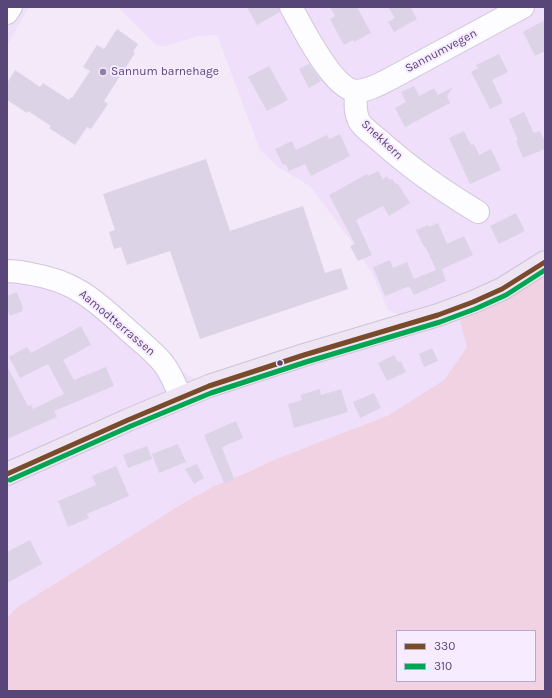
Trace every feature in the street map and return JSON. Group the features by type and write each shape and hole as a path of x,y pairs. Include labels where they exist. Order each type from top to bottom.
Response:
{"main road":[{"path":"7,474 209,386 438,315 473,302 502,289 545,262"}],"street":[{"path":"7,13 11,7"},
{"path":"291,7 314,49 323,62 343,85 350,90 356,91"},
{"name":"Sannumvegen","path":"356,91 370,88 388,80 523,7"},
{"name":"Snekkern","path":"356,91 357,116 360,123 387,147 444,192 478,212"},
{"name":"Aamodtterrassen","path":"7,272 15,271 51,277 66,282 92,299 163,363 181,398"}],"shaded area":[{"path":"7,7 29,7 7,45"},
{"path":"118,7 545,7 545,259 467,347 444,380 389,415 276,459 214,486 185,502 16,608 7,618 7,275 62,287 154,348 187,375 203,382 404,317 388,310 371,271 310,186 278,167 260,150 217,35 198,36 165,46 156,45"},
{"path":"545,259 545,691 7,691 7,618 16,608 185,502 214,486 276,459 389,415 444,380 467,347 455,303"}],"building":[{"path":"247,7 279,7 280,12 257,25"},
{"path":"330,7 357,7 371,33 354,42 353,40 344,45 330,19 335,16"},
{"path":"388,7 410,7 417,19 394,32 388,22 395,18"},
{"path":"545,20 545,51 535,56 523,32"},
{"path":"117,29 138,44 133,52 135,53 104,101 108,104 91,129 87,127 75,145 49,128 51,126 28,111 27,113 7,100 7,83 15,70 40,87 43,83 69,100 71,97 72,98 90,71 83,67 97,45 104,49"},
{"path":"499,54 508,72 492,80 503,103 490,109 471,72 478,68 476,65"},
{"path":"309,64 321,81 309,88 299,69"},
{"path":"269,66 288,100 267,111 248,77"},
{"path":"414,86 419,96 434,88 438,95 453,87 447,96 450,103 405,127 395,108 406,102 401,92"},
{"path":"524,112 534,133 540,131 545,142 545,149 523,158 516,141 518,140 509,119"},
{"path":"464,131 471,145 474,144 479,155 491,149 501,170 470,184 449,138"},
{"path":"340,134 350,156 311,176 305,164 289,171 286,164 283,165 275,149 292,141 296,150 327,135 329,139"},
{"path":"206,159 230,231 303,206 325,273 341,268 348,289 200,339 170,251 127,265 121,247 114,249 109,232 115,230 103,194"},
{"path":"378,171 383,179 387,176 390,180 392,179 398,184 410,203 389,216 383,206 356,220 372,255 358,261 350,246 355,244 329,195 367,174 368,176"},
{"path":"516,213 525,231 499,244 490,226"},
{"path":"438,223 447,244 464,236 473,255 442,269 446,281 414,295 409,286 385,296 373,267 390,260 393,268 407,262 414,279 436,270 416,230"},
{"path":"17,292 23,311 10,316 7,309 7,296"},
{"path":"81,326 91,345 63,360 74,380 106,367 114,386 54,411 57,417 7,439 7,366 28,406 31,405 33,409 64,394 48,364 20,378 9,357 27,347 31,353"},
{"path":"432,348 438,361 424,367 419,354"},
{"path":"394,355 398,362 401,361 406,372 387,381 378,363"},
{"path":"320,389 321,395 341,389 348,412 294,428 288,404 302,400 300,395"},
{"path":"374,393 381,408 360,418 353,402"},
{"path":"236,421 243,438 222,447 234,479 224,483 204,435"},
{"path":"178,444 186,462 159,473 152,454"},
{"path":"147,446 152,459 128,468 123,455"},
{"path":"197,464 204,478 194,484 185,469"},
{"path":"116,466 129,496 87,514 89,518 68,527 58,501 96,485 92,476"},
{"path":"30,540 42,564 7,583 7,552"}],"transit line":[{"name":"330","path":"7,474 209,386 304,355 438,315 473,302 502,289 545,262"},
{"name":"310","path":"10,480 131,426 211,393 306,362 440,322 475,309 506,295 545,270"}],"place":[{"name":"Sannum barnehage","path":"103,72"}]}
